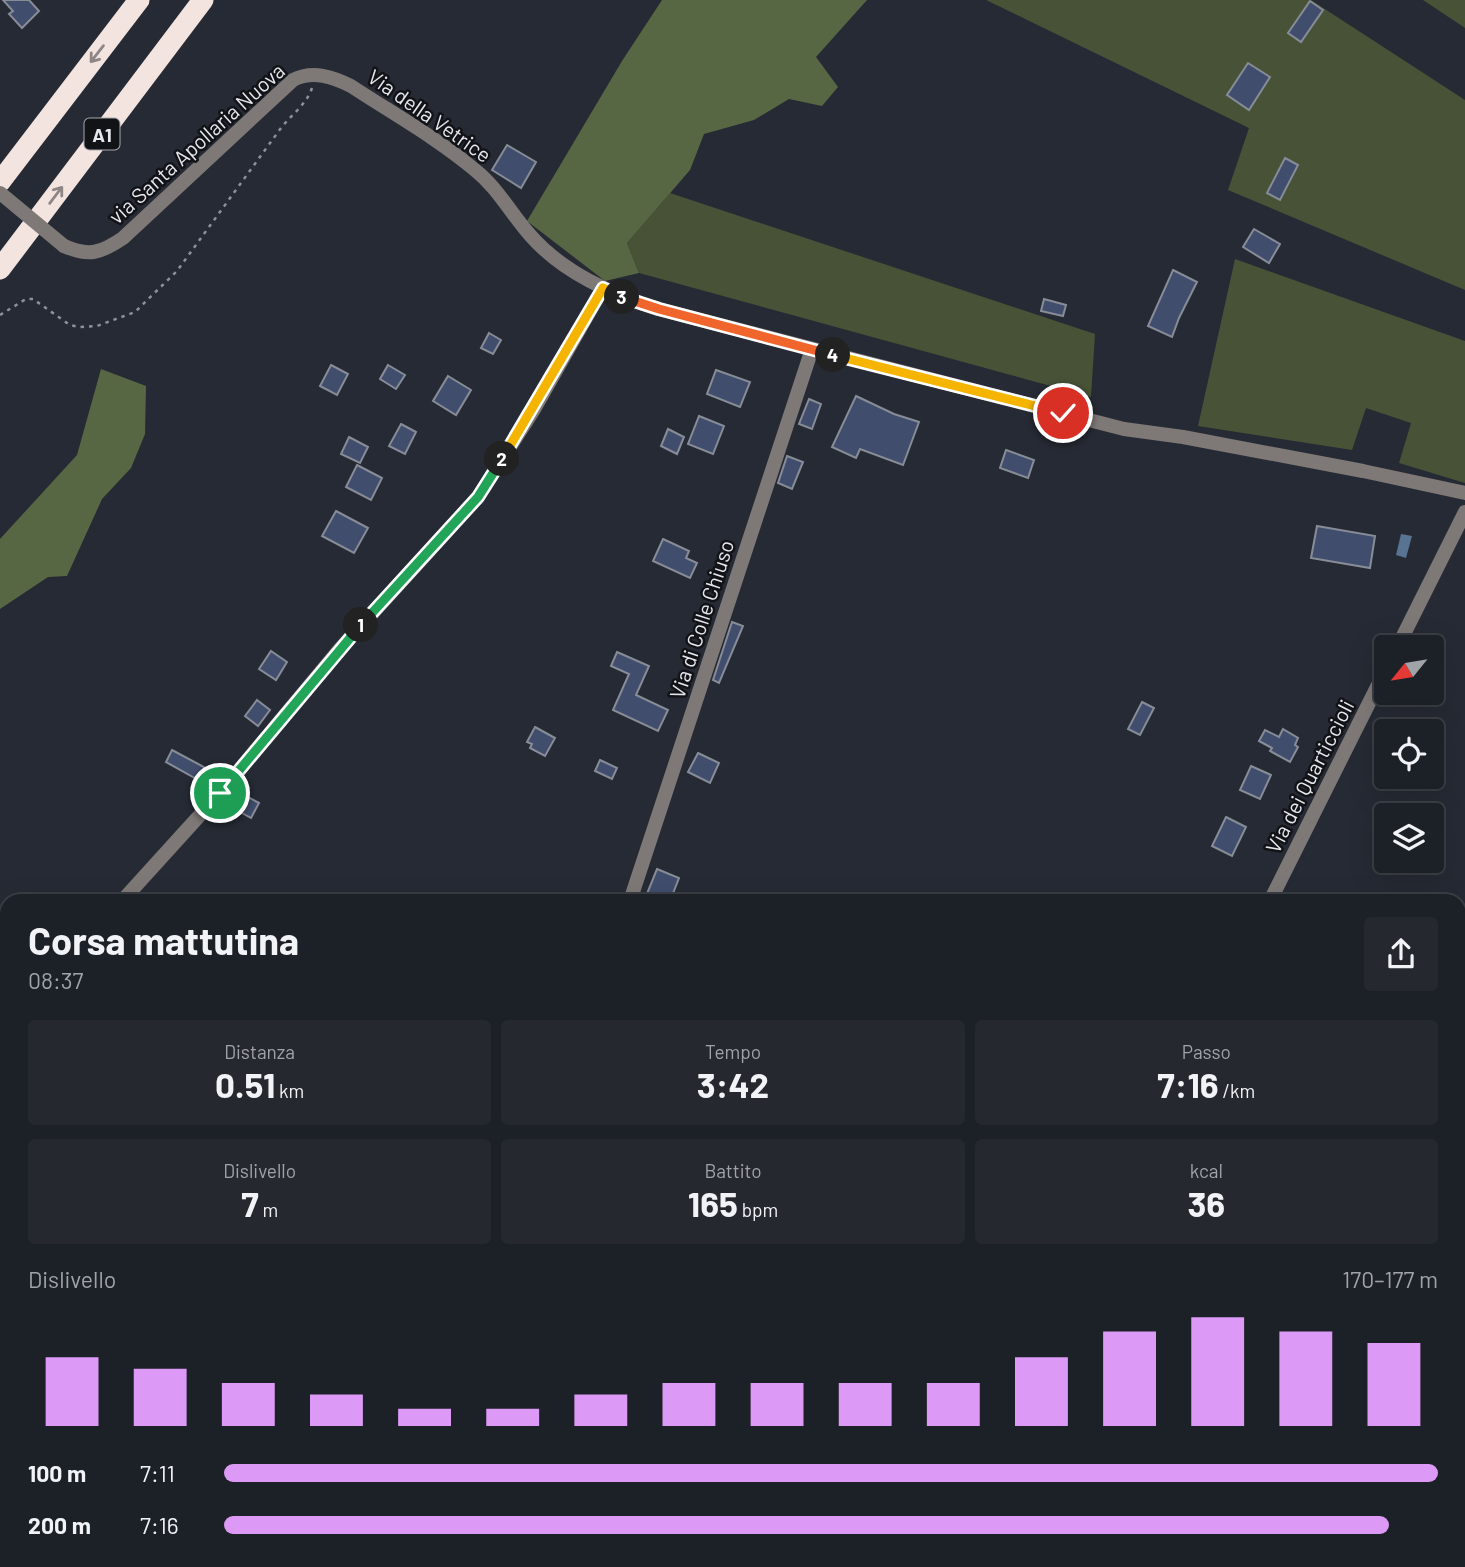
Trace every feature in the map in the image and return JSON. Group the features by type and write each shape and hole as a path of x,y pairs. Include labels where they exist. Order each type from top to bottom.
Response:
{"highway":[{"name":"A1","path":"0,183 139,0"},
{"name":"A1","path":"0,268 204,0"}],"street":[{"name":"via Santa Apollaria Nuova","path":"0,193 64,246 79,253 94,253 124,238 293,80 301,76 317,75"},
{"name":"Via della Vetrice","path":"317,75 336,78 351,86 475,170 540,246 561,263 603,288 659,309 1124,429 1350,468 1465,493"},
{"path":"128,894 220,793 339,650 478,497 533,411 603,288"},
{"name":"Via di Colle Chiuso","path":"632,894 812,349"},
{"path":"1403,635 1465,512"},
{"name":"Via dei Quarticcioli","path":"1274,894 1374,693"}],"path":[{"path":"0,315 26,299 33,299 70,325 79,327 97,326 135,312 177,271 293,112 309,99 317,75"}],"green space":[{"path":"662,0 867,0 816,57 838,87 822,106 789,99 754,120 704,134 690,170 627,243 639,273 605,281 527,221 622,61"},
{"path":"986,0 1311,0 1465,100 1465,290 1228,190 1249,128","holes":["1310,1 1323,10 1300,41 1288,32","1248,63 1270,78 1249,110 1227,95","1285,158 1298,165 1280,200 1267,193"]},
{"path":"1423,0 1465,0 1465,28"},
{"path":"670,193 1095,334 1091,397 639,273 627,243"},
{"path":"1235,259 1465,341 1465,483 1399,463 1411,423 1366,408 1352,450 1198,426"},
{"path":"101,369 146,386 145,434 131,468 102,499 67,576 48,577 0,609 0,539 77,455"}],"water":[{"path":"1401,534 1412,536 1406,558 1396,555"}],"building":[{"path":"3,0 29,0 39,11 22,28 9,14 13,11"},
{"path":"1310,1 1323,10 1301,42 1288,33"},
{"path":"1248,63 1270,77 1249,110 1227,95"},
{"path":"507,145 536,162 521,188 492,170"},
{"path":"1285,158 1298,165 1280,200 1267,193"},
{"path":"1254,229 1280,244 1269,263 1243,247"},
{"path":"1173,270 1197,282 1172,337 1148,326"},
{"path":"1044,299 1066,305 1063,316 1041,311"},
{"path":"489,333 501,340 493,354 481,348"},
{"path":"331,365 348,374 337,395 320,386"},
{"path":"388,365 405,375 396,389 380,379"},
{"path":"716,370 750,382 740,407 707,394"},
{"path":"448,376 471,390 456,415 433,401"},
{"path":"856,396 894,414 919,422 903,465 860,449 856,458 832,447"},
{"path":"809,399 821,404 812,429 799,424"},
{"path":"699,416 724,426 713,454 688,444"},
{"path":"401,424 416,432 405,454 389,446"},
{"path":"668,429 684,437 677,454 661,446"},
{"path":"349,437 368,447 360,463 341,454"},
{"path":"1006,450 1034,460 1028,478 1000,468"},
{"path":"787,456 803,462 792,489 778,483"},
{"path":"357,465 382,478 371,500 346,487"},
{"path":"336,511 368,528 354,553 322,536"},
{"path":"1317,526 1375,536 1370,568 1311,558"},
{"path":"663,539 689,551 686,558 697,563 690,578 653,561"},
{"path":"732,622 743,626 719,683 713,680"},
{"path":"271,651 287,662 276,680 259,669"},
{"path":"617,652 649,666 636,695 668,710 658,731 613,710 629,674 611,666"},
{"path":"257,700 270,710 258,726 245,716"},
{"path":"1142,702 1154,708 1140,735 1128,729"},
{"path":"535,727 555,738 545,756 530,748 532,744 527,742"},
{"path":"1283,729 1298,738 1295,745 1298,747 1290,762 1270,751 1272,748 1259,741 1265,730 1279,737"},
{"path":"172,750 217,774 209,786 166,762"},
{"path":"698,753 719,763 710,783 688,772"},
{"path":"600,760 617,768 612,779 595,771"},
{"path":"1251,766 1271,775 1260,799 1240,790"},
{"path":"235,790 259,803 251,818 224,803"},
{"path":"1226,817 1246,827 1232,856 1212,846"},
{"path":"657,869 679,878 673,894 647,894"}],"route":[{"path":"220,793 339,650 478,497 533,411 603,288 659,309 1063,413"}]}
